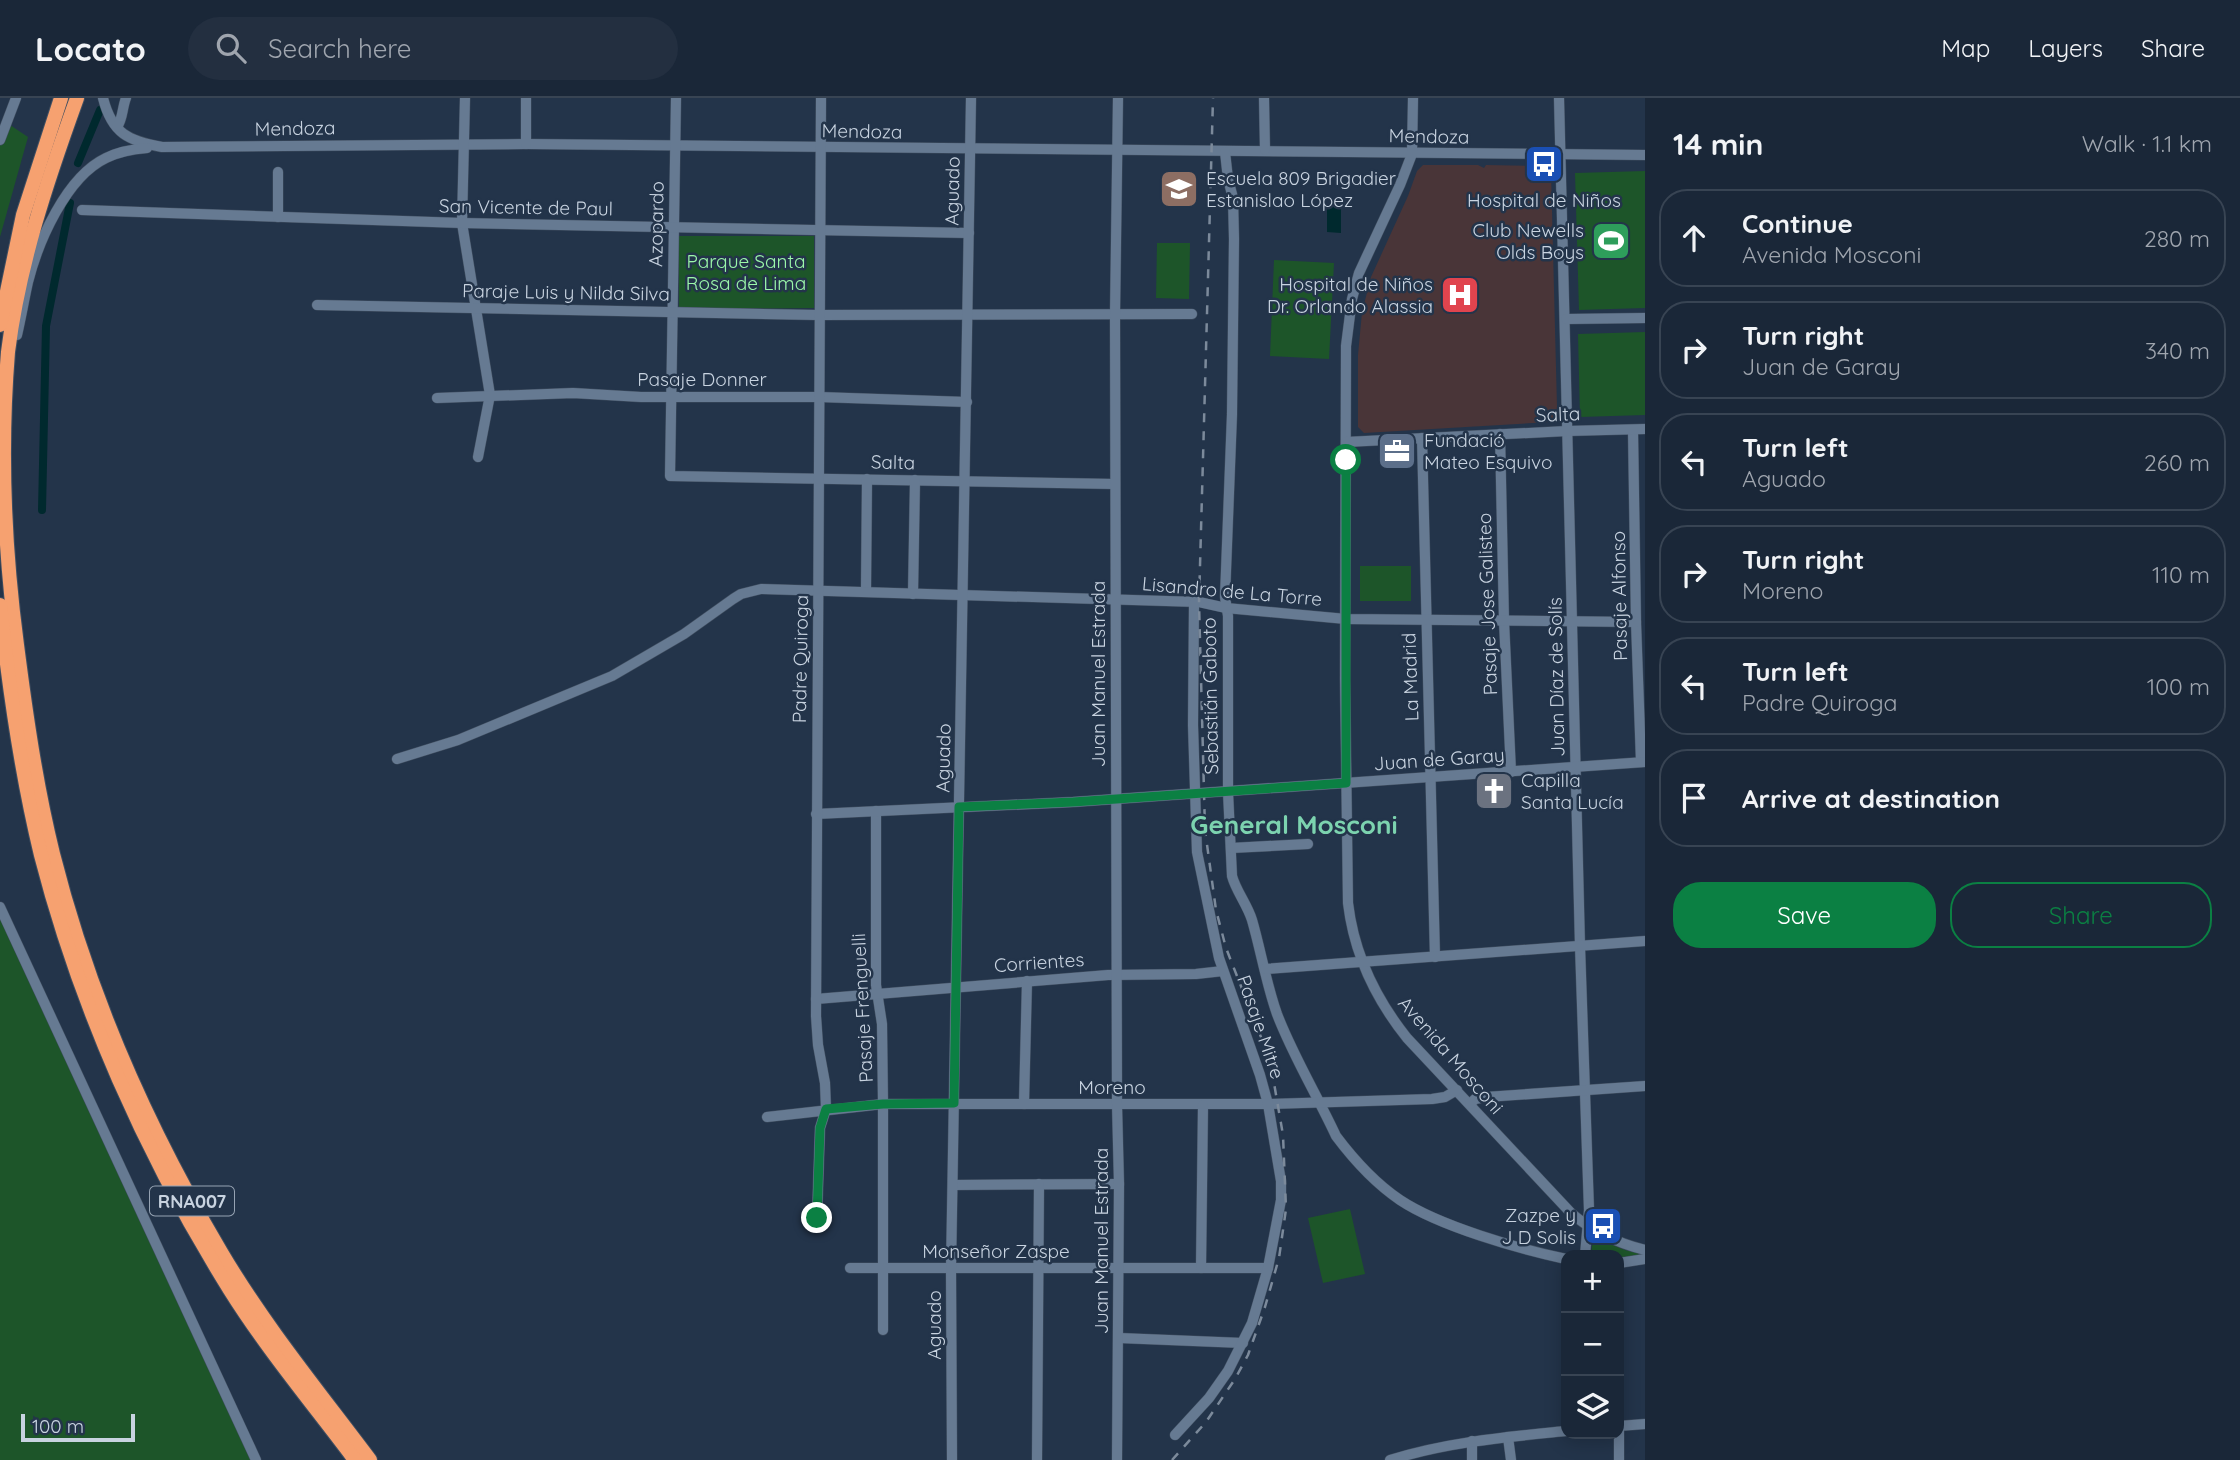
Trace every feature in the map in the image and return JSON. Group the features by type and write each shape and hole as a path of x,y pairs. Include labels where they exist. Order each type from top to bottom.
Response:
{"highway":[{"path":"0,325 23,215 61,98"},
{"name":"RNA007","path":"54,878 38,784 8,566 2,476 6,376 12,325 44,191 76,98"},
{"name":"RNA007","path":"0,605 26,786 102,1037 134,1111 186,1215 255,1327 355,1460"},
{"name":"RNA007","path":"64,913 139,1094 197,1209 242,1287 266,1322 370,1460"}],"street":[{"path":"0,140 16,98"},
{"path":"103,98 107,112 117,127"},
{"path":"117,127 126,98"},
{"path":"465,98 462,223 490,395 478,457"},
{"path":"526,98 526,144"},
{"name":"Azopardo","path":"670,476 676,98"},
{"name":"Padre Quiroga","path":"817,1218 820,1128 826,1109 825,1083 818,1045 816,999 821,98"},
{"name":"Aguado","path":"952,1460 951,1269 971,98"},
{"name":"Juan Manuel Estrada","path":"1117,1460 1119,1184 1115,315 1118,98"},
{"path":"1264,98 1265,150"},
{"name":"Avenida Mosconi","path":"1413,98 1412,153 1400,186 1359,273 1352,299 1346,346 1346,783 1350,924 1362,962 1391,1017 1469,1104 1559,1202 1586,1226 1623,1244 1645,1250"},
{"name":"Juan Díaz de Solís","path":"1559,98 1589,1210 1585,1250"},
{"name":"Mendoza","path":"117,127 131,140 162,146 526,144 1645,155"},
{"path":"6,376 34,261 49,225 69,192 84,173 106,158 162,146"},
{"name":"Sebastián Gaboto","path":"1225,152 1233,198 1234,239 1233,387 1226,608 1228,792 1234,885 1251,918 1268,988 1287,1038 1336,1136 1375,1179 1400,1200 1423,1213 1469,1231 1561,1258"},
{"path":"278,172 278,217"},
{"name":"San Vicente de Paul","path":"82,210 462,223 969,233"},
{"name":"Paraje Luis y Nilda Silva","path":"317,304 818,315 1192,314"},
{"path":"1566,319 1645,318"},
{"name":"Pasaje Donner","path":"437,398 573,393 967,402"},
{"name":"Salta","path":"1346,442 1645,429"},
{"name":"Pasaje Alfonso","path":"1633,430 1641,594 1636,622 1643,762"},
{"name":"Pasaje Jose Galisteo","path":"1500,434 1511,772"},
{"name":"La Madrid","path":"1422,438 1435,957"},
{"name":"Salta","path":"670,476 1115,484"},
{"path":"866,591 867,479"},
{"path":"913,594 915,480"},
{"name":"Lisandro de La Torre","path":"397,759 458,740 612,676 684,634 741,594 761,589 1194,603 1346,619 1636,622"},
{"name":"Pasaje Mitre","path":"1175,1435 1209,1398 1243,1343 1252,1323 1268,1268 1281,1200 1281,1181 1268,1104 1223,971 1200,870 1195,794 1194,603"},
{"name":"Juan de Garay","path":"816,814 1228,792 1643,762"},
{"name":"Pasaje Frenguelli","path":"876,811 876,985 881,1024 883,1104 883,1330"},
{"path":"1231,848 1308,844"},
{"path":"0,907 256,1460"},
{"path":"1265,969 1645,941"},
{"name":"Corrientes","path":"816,999 1027,981 1223,971"},
{"path":"1024,1104 1027,981"},
{"path":"1469,1104 1475,1099 1486,1097 1645,1086"},
{"name":"Moreno","path":"767,1117 883,1104 1321,1103 1432,1099 1445,1097 1457,1090"},
{"path":"1201,1268 1203,1105"},
{"path":"1037,1460 1039,1184"},
{"path":"953,1185 1119,1184"},
{"path":"1624,1262 1645,1259"},
{"name":"Monseñor Zaspe","path":"849,1268 1268,1268"},
{"path":"1119,1338 1243,1343"},
{"path":"1624,1425 1645,1423"},
{"path":"1391,1460 1472,1441 1561,1432"},
{"path":"1508,1437 1511,1460"},
{"path":"1619,1439 1619,1460"},
{"path":"1472,1441 1472,1460"}],"shaded area":[{"name":"Hospital de Niños Dr. Orlando Alassia","path":"1423,165 1478,165 1484,168 1486,165 1545,166 1551,172 1557,407 1556,417 1550,422 1364,433 1358,427 1358,355 1362,312 1371,277 1417,171"},
{"path":"1327,205 1341,205 1341,233 1327,232"}],"green space":[{"path":"4,121 28,137 0,237 0,131"},
{"name":"Club Newells Olds Boys","path":"1645,171 1645,308 1579,310 1575,173"},
{"name":"Parque Santa Rosa de Lima","path":"679,236 814,236 814,308 679,309"},
{"path":"1157,243 1190,243 1189,299 1156,298"},
{"path":"1274,260 1334,263 1329,359 1270,356"},
{"path":"1645,332 1645,415 1580,417 1578,334"},
{"path":"1360,566 1411,566 1411,601 1360,601"},
{"path":"0,909 254,1460 0,1460"},
{"path":"1350,1209 1365,1274 1323,1283 1308,1218"},
{"path":"1593,1237 1642,1254 1624,1258 1624,1250 1592,1250"}],"waterway":[{"path":"78,163 100,110"},
{"path":"42,510 46,326 70,203"}],"railway":[{"path":"1172,1460 1206,1422 1248,1355 1279,1258 1286,1209 1283,1135 1270,1060 1226,948 1216,910 1205,830 1199,602 1213,98"}],"place":[{"name":"Hospital de Niños","path":"1544,164"},
{"name":"Escuela 809 Brigadier Estanislao López","path":"1179,189"},
{"name":"Club Newells Olds Boys","path":"1611,241"},
{"name":"Hospital de Niños Dr. Orlando Alassia","path":"1460,295"},
{"name":"Fundació Mateo Esquivo","path":"1397,451"},
{"name":"Capilla Santa Lucía","path":"1494,791"},
{"name":"Zazpe y J D Solis","path":"1603,1226"}],"district":[{"name":"General Mosconi","path":"1294,824"}],"route":[{"path":"817,1218 820,1128 826,1109 883,1104 954,1103 959,807 1205,794 1346,783 1346,460"}]}
